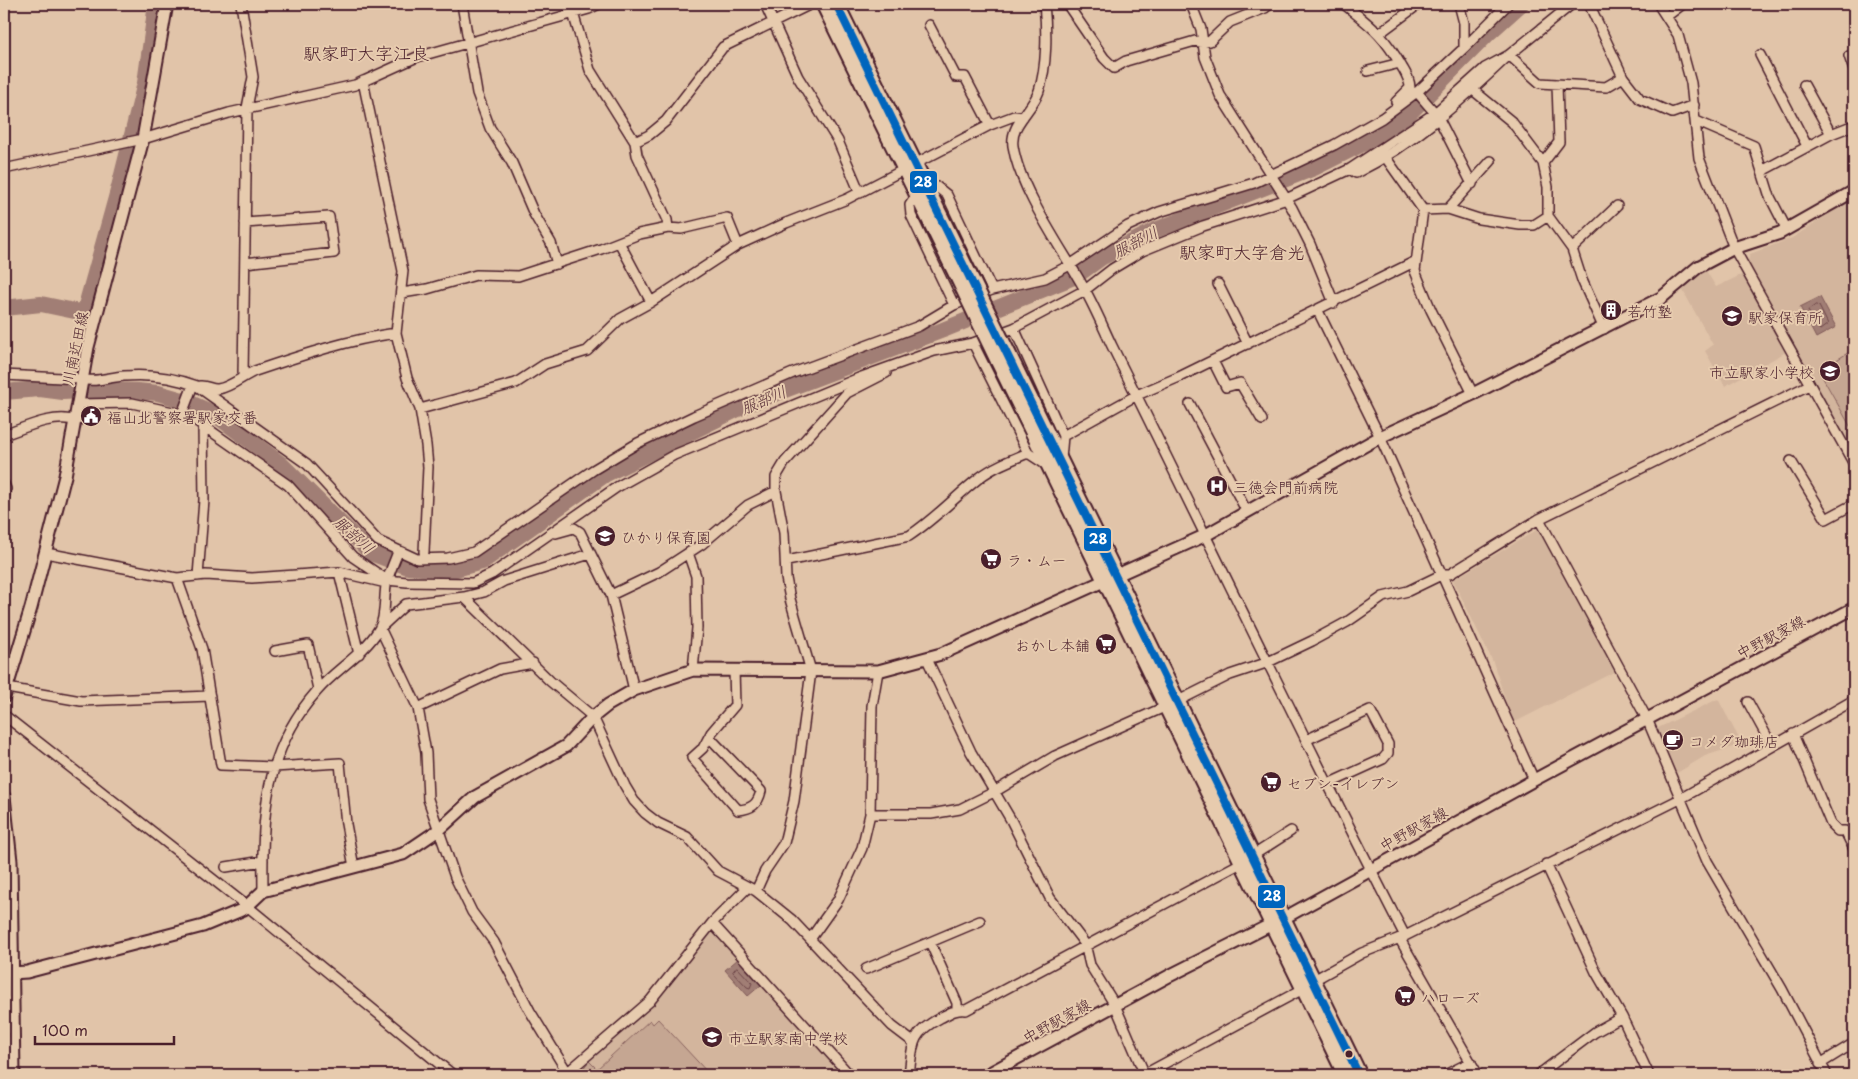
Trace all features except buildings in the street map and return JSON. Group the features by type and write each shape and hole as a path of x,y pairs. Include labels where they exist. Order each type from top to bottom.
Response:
{"highway":[{"path":"824,4 922,191 1277,921 1359,1075"},
{"path":"836,4 910,167"},
{"path":"1309,984 1346,1075"}],"street":[{"name":"川南近田線","path":"5,693 46,553 65,476 90,337 143,140 167,4"},
{"path":"241,4 253,78 247,108 243,376"},
{"path":"462,4 477,93 487,120 512,162 534,214 551,243 557,264"},
{"path":"4,169 143,140 247,108 363,81 417,57 599,4"},
{"path":"765,4 798,77 838,141 860,193"},
{"path":"635,142 649,136 666,121 723,47 811,4"},
{"path":"1044,4 1044,45 1039,91 1030,109 1018,124 1013,137 1014,148 1038,207 1085,290 1266,663 1406,936"},
{"path":"1067,4 1104,58 1114,68 1126,61 1195,41 1203,43 1210,41 1230,22 1265,8 1270,4"},
{"path":"1191,4 1201,29 1205,57 1220,95 1252,143 1284,200 1292,208 1310,244 1334,303"},
{"path":"1344,4 1380,33 1393,50 1410,82 1410,88 1393,104 1394,108"},
{"path":"1380,33 1418,4"},
{"path":"1459,4 1464,23 1464,48"},
{"path":"4,375 81,382 121,376 145,375 179,379 307,464 378,541 398,552 417,559 448,558 474,552 563,490 638,443 694,416 792,373 919,326 954,305 992,290 1045,278 1070,265 1128,226 1159,212 1270,177 1334,145 1417,92 1508,4"},
{"path":"79,402 132,403 182,412 288,486 353,557 388,578 473,583 492,574 617,487 674,455 894,365 934,351 973,343 1014,328 1085,290 1112,269 1173,237 1284,200 1350,169 1473,90 1509,56 1572,4"},
{"path":"1589,4 1623,77 1640,98 1672,113 1694,105"},
{"path":"1658,4 1678,35 1691,83 1699,158 1734,248 1854,464"},
{"path":"1666,16 1683,4"},
{"path":"573,13 590,70 635,142 637,155 667,220 668,228"},
{"path":"929,25 956,77 965,76 990,125"},
{"path":"1760,55 1807,146"},
{"path":"1509,56 1540,83 1606,88 1623,77"},
{"path":"1350,169 1356,173 1386,158 1436,115 1485,68 1509,56"},
{"path":"1849,56 1854,70"},
{"path":"1368,71 1400,64"},
{"path":"363,81 403,271 396,333 406,378 420,409 428,466 424,552"},
{"path":"1543,163 1559,142 1557,84"},
{"path":"1804,85 1831,134"},
{"path":"1473,90 1512,122 1543,163 1548,187 1548,216 1572,249 1582,280 1604,329"},
{"path":"1417,92 1436,115 1472,184"},
{"path":"420,409 516,382 544,364 587,351 620,318 651,302 738,245 860,193 990,125 1014,116 1023,117"},
{"path":"1696,121 1754,146 1770,197 1786,230"},
{"path":"1762,171 1807,146 1854,125"},
{"path":"1386,158 1423,210 1415,271 1431,310 1474,394"},
{"path":"1448,210 1491,161"},
{"path":"954,305 912,215 910,206 922,191 937,187 947,195 992,290"},
{"path":"11,973 26,972 203,926 244,909 263,891 403,854 440,829 475,797 566,746 593,717 608,705 634,690 693,670 878,671 927,659 1204,536 1380,437 1474,394 1604,329 1661,298 1698,267 1734,248 1786,230 1854,191"},
{"path":"1572,249 1617,206"},
{"path":"1423,210 1448,210 1479,219 1520,225 1534,225 1548,216"},
{"path":"244,263 334,253 328,217 245,223"},
{"path":"402,293 426,289 476,275 518,276 639,234 668,228 681,229 727,218 738,245"},
{"path":"619,242 651,302"},
{"path":"1063,436 1136,394 1248,344 1416,261"},
{"path":"1218,284 1248,344"},
{"path":"1318,310 1380,437 1443,574 1534,780"},
{"path":"973,343 1028,453 1055,465 1063,436 1014,328"},
{"path":"193,387 202,385 216,390 227,386 243,376 318,349 362,338 396,333"},
{"path":"1212,361 1226,387 1240,383 1262,420"},
{"path":"756,891 764,871 784,843 794,801 811,671 790,599 786,578 787,561 776,491 776,477 785,462 847,393 895,368 894,365"},
{"path":"870,814 931,814 960,809 994,792 1055,756 1172,704 1230,675 1266,663 1347,622 1383,597 1408,591 1443,574 1450,574 1539,518 1809,385"},
{"path":"182,412 193,387"},
{"path":"1190,404 1247,512"},
{"path":"4,435 39,423 69,418 76,421"},
{"path":"198,576 204,500 203,426"},
{"path":"787,561 909,536 924,526 980,477 1000,465 1028,453"},
{"path":"1791,460 1826,520 1854,504"},
{"path":"4,484 6,489 4,497"},
{"path":"611,596 659,572 688,553 748,505 776,491"},
{"path":"1539,518 1647,719 1707,861 1782,989 1827,1075"},
{"path":"546,536 574,528 580,532 611,596 634,690"},
{"path":"398,552 418,554 424,552 448,558"},
{"path":"398,552 388,578 380,628 418,708 426,753 428,799 440,829 455,877 472,912 494,942 530,1011 568,1074 650,1002 712,923 748,886"},
{"path":"46,553 177,578 198,576 252,578 339,572 382,582 388,578"},
{"path":"688,553 696,576 697,628 693,670"},
{"path":"263,891 264,811 274,767 290,724 318,689 359,654 380,628 406,604 464,597 484,592 504,581 590,554"},
{"path":"339,572 359,654"},
{"path":"177,578 202,649 221,765 274,767 340,764 346,824 354,867"},
{"path":"464,597 533,664 593,717 634,801 658,823 687,837 718,871 756,891 811,938 892,1026 913,1042"},
{"name":"中野駅家線","path":"986,1075 1115,1005 1277,921 1854,608"},
{"path":"275,651 308,645 318,689"},
{"path":"927,659 971,752 1050,898 1086,944 1090,966 1115,1005 1144,1075 1362,953 1406,936 1546,864 1680,799 1854,700"},
{"path":"418,708 500,670 533,664"},
{"path":"709,737 761,791 759,801 748,810 738,810 692,758 703,748 709,737 735,705 734,670"},
{"path":"811,938 838,900 862,848 870,814 872,706 878,671"},
{"path":"5,693 81,700 210,696"},
{"path":"1748,702 1772,746"},
{"path":"1306,740 1370,710 1388,744 1388,753 1383,759 1328,784"},
{"path":"4,715 247,906 453,1075"},
{"path":"1793,734 1831,824 1838,831 1845,831 1854,848"},
{"path":"4,796 11,861 11,973 14,1075"},
{"path":"909,1075 913,1042 924,1027 957,1009 966,1010 1247,859 1291,831"},
{"path":"226,867 263,861"},
{"path":"1546,864 1596,972 1622,1017 1649,1075"},
{"path":"866,969 980,921"},
{"path":"712,923 848,1072 848,1075"},
{"path":"1406,936 1401,941 1478,1075"},
{"path":"930,942 957,1003 957,1009"},
{"path":"1538,1075 1552,1072 1595,1032 1622,1017"},
{"path":"1820,1064 1854,1043"},
{"path":"1445,1075 1471,1062"},
{"path":"1848,1075 1854,1072"}],"shaded area":[{"name":"市立駅家小学校","path":"1854,198 1854,451 1759,291 1748,261 1750,254 1792,238"},
{"name":"駅家保育所","path":"1705,269 1716,287 1743,274 1786,352 1725,386 1705,351 1713,345 1681,287"},
{"path":"1854,349 1854,433 1819,371"},
{"path":"1540,528 1618,670 1513,723 1493,662 1453,580"},
{"path":"1718,699 1742,744 1705,756 1677,773 1656,729"},
{"name":"市立駅家南中学校","path":"715,929 842,1075 575,1075 574,1073 654,1002"},
{"path":"658,1019 710,1075 578,1075 589,1061 597,1069 650,1020 653,1024"}],"water":[{"path":"1820,297 1836,327 1816,338 1800,307"},
{"path":"738,959 761,985 748,996 725,970"}],"waterway":[{"path":"4,308 41,304 84,313 119,187 145,83 156,4"},
{"name":"服部川","path":"4,392 40,389 63,392 100,390 138,391 158,393 186,401 213,413 281,464 371,553 408,567 452,570 482,562 606,474 748,404 943,330 1076,276 1101,258 1153,231 1314,168 1370,140 1409,114 1490,32 1521,4"}],"transit line":[{"name":"28","path":"836,4 1359,1075"}],"place":[{"name":"若竹塾","path":"1611,310"},
{"name":"駅家保育所","path":"1732,316"},
{"name":"市立駅家小学校","path":"1830,371"},
{"name":"福山北警察署駅家交番","path":"91,416"},
{"name":"三徳会門前病院","path":"1217,486"},
{"name":"ひかり保育園","path":"605,536"},
{"name":"ラ・ムー","path":"991,559"},
{"name":"おかし本舗","path":"1106,644"},
{"name":"コメダ珈琲店","path":"1673,740"},
{"name":"セブン-イレブン","path":"1271,782"},
{"name":"ハローズ","path":"1405,996"},
{"name":"市立駅家南中学校","path":"712,1037"}],"district":[{"name":"駅家町大字江良","path":"366,52"},
{"name":"駅家町大字倉光","path":"1242,251"}]}
